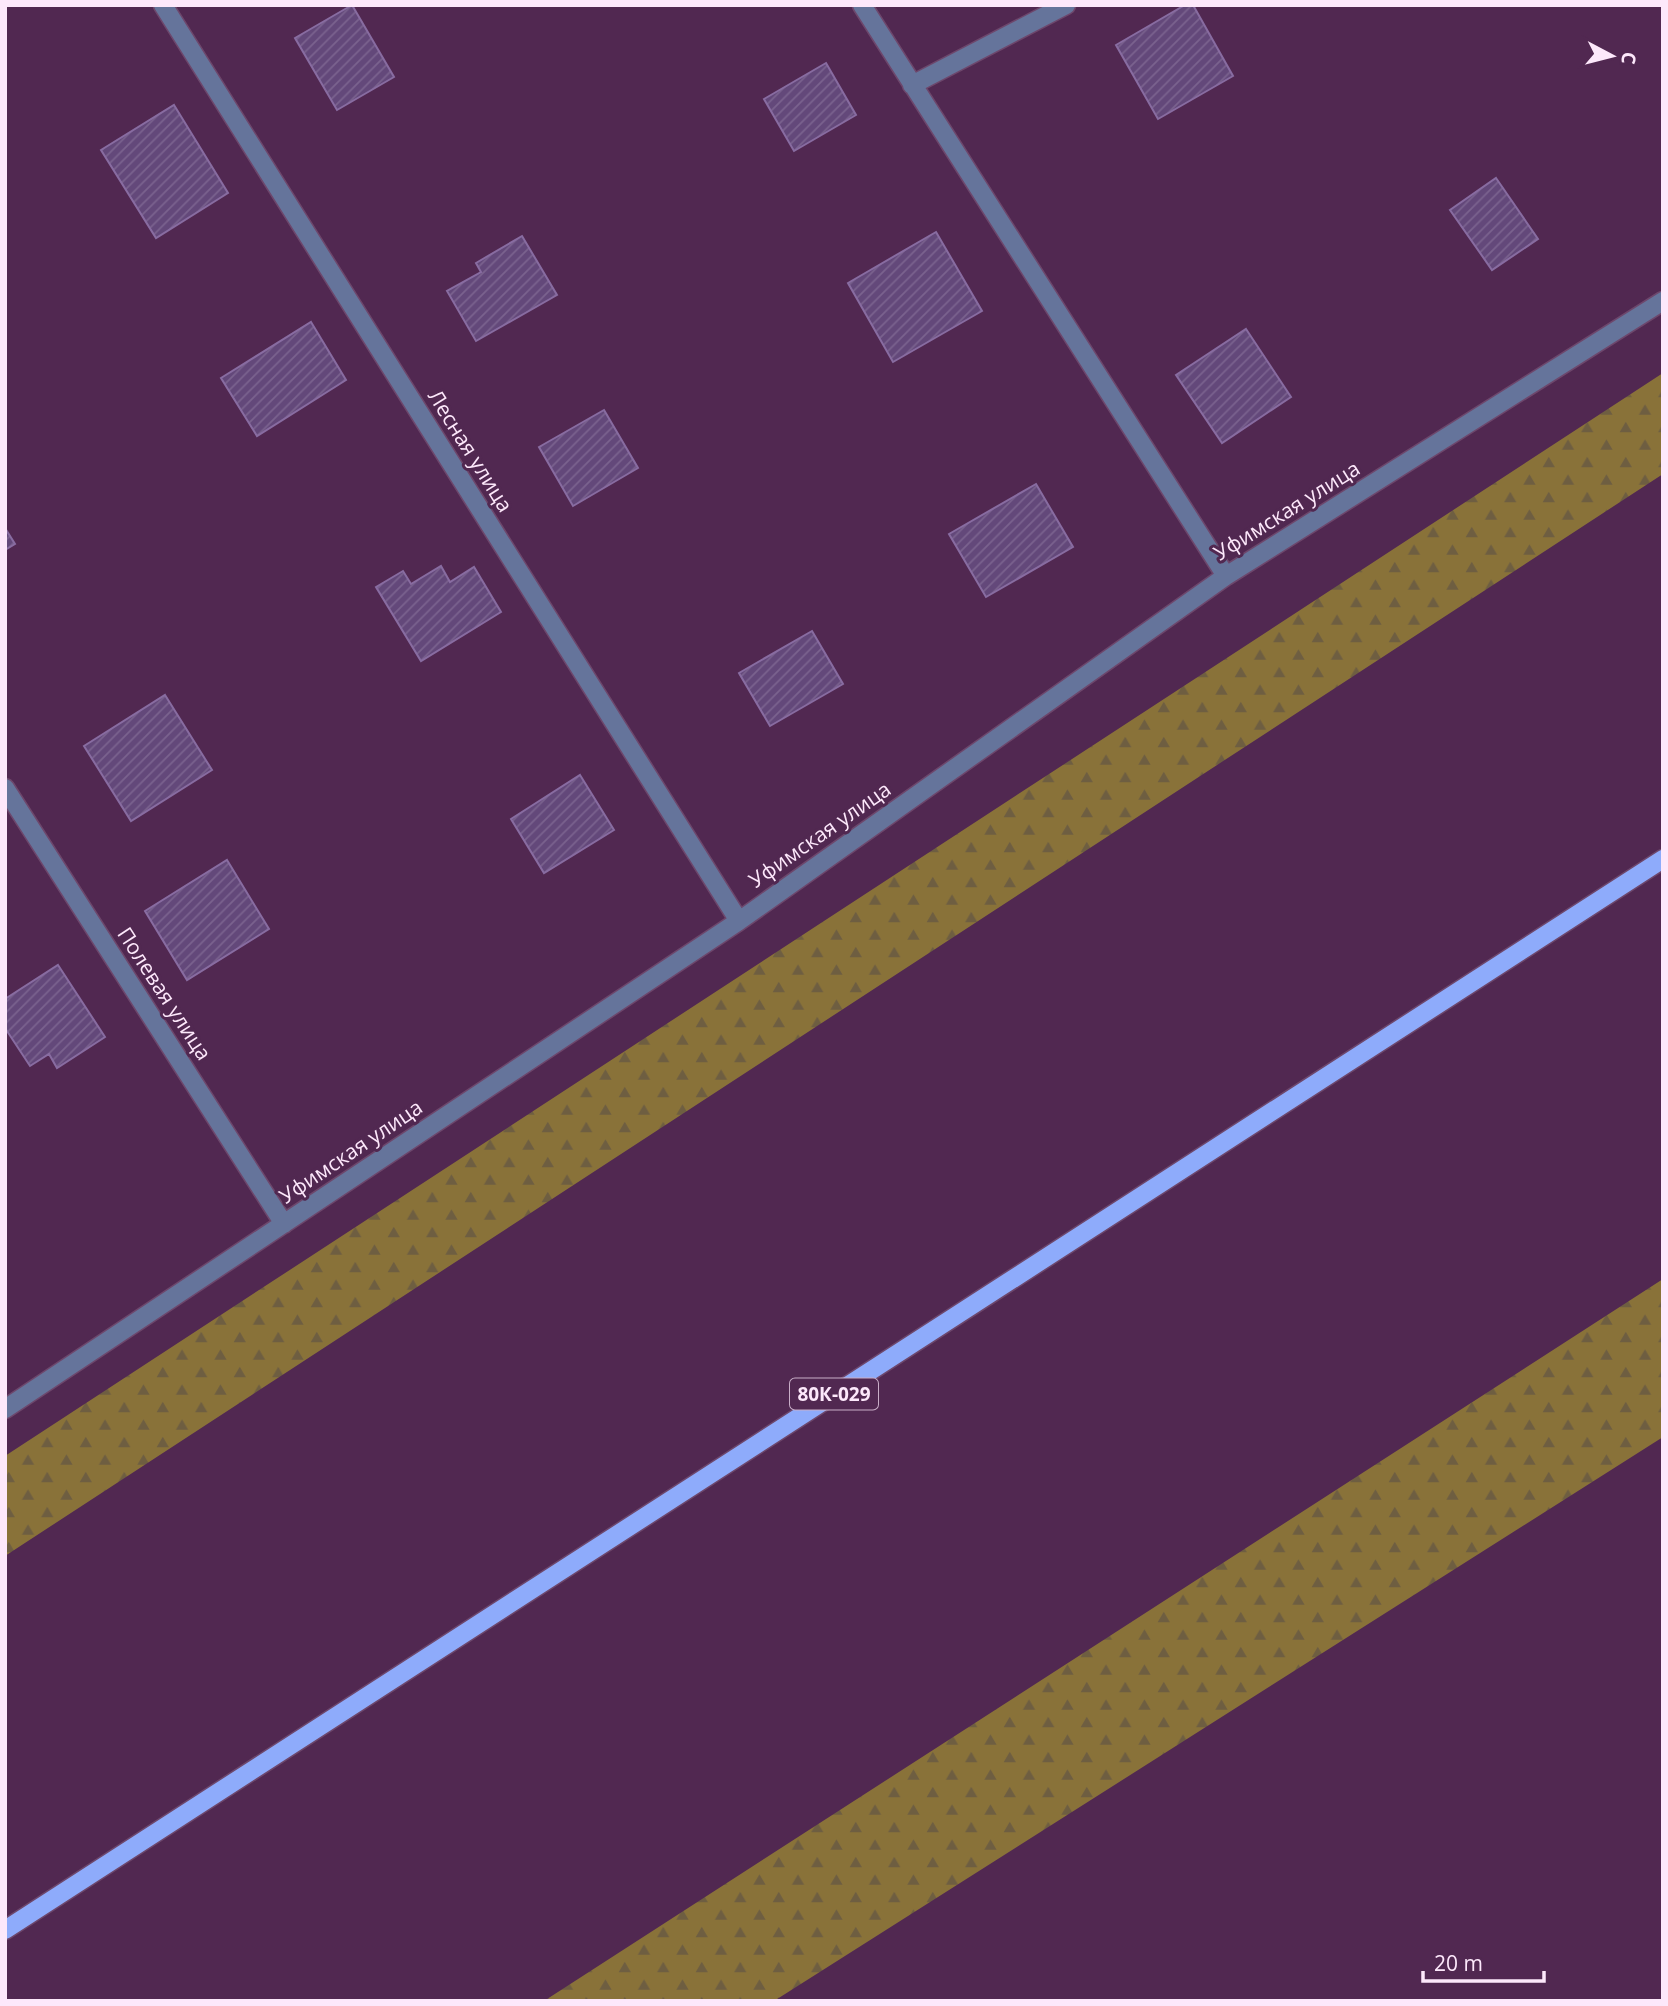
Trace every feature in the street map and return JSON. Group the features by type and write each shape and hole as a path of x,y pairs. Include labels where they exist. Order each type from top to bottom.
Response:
{"main road":[{"name":"80К-029","path":"5,1930 1663,859"}],"street":[{"name":"Лесная улица","path":"163,5 739,920"},
{"path":"862,5 1226,576"},
{"path":"912,85 1066,5"},
{"name":"Уфимская улица","path":"5,1409 739,920 1226,576 1663,301"},
{"name":"Полевая улица","path":"5,788 284,1224"}],"green space":[{"path":"1663,373 1663,474 5,1556 5,1456"},
{"path":"1663,1279 1663,1437 774,2001 544,2001"}],"building":[{"path":"352,5 394,77 337,110 295,38"},
{"path":"1185,5 1193,5 1233,76 1158,119 1116,45"},
{"path":"826,63 856,115 794,151 764,99"},
{"path":"174,105 228,193 156,238 101,150"},
{"path":"1496,178 1538,239 1492,270 1450,210"},
{"path":"936,232 982,311 893,362 848,283"},
{"path":"522,236 557,295 476,341 447,291 481,272 476,263"},
{"path":"311,322 346,380 257,436 221,378"},
{"path":"1246,329 1291,397 1222,443 1176,375"},
{"path":"604,410 638,468 573,506 539,447"},
{"path":"1036,484 1073,547 986,597 949,534"},
{"path":"5,528 15,544 5,550"},
{"path":"441,566 450,582 474,567 501,612 421,661 376,587 403,571 411,584"},
{"path":"812,631 843,684 770,726 739,673"},
{"path":"165,695 212,770 131,821 84,746"},
{"path":"580,775 614,830 544,873 511,819"},
{"path":"227,860 269,929 187,980 145,911"},
{"path":"58,965 105,1037 57,1068 49,1054 30,1066 5,1028 5,999"}]}
